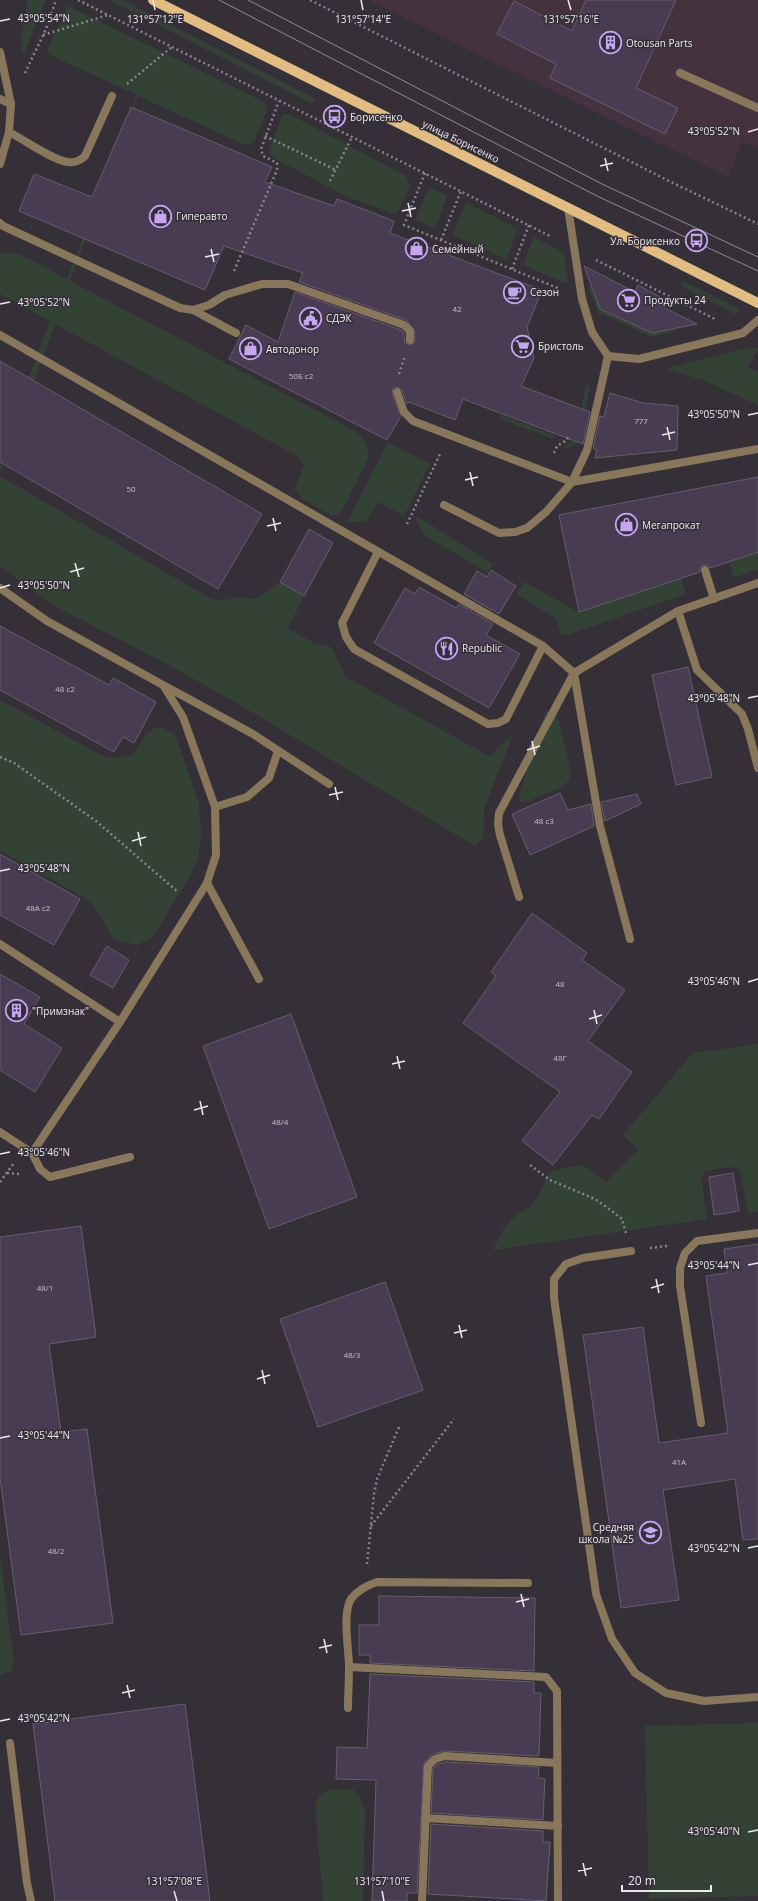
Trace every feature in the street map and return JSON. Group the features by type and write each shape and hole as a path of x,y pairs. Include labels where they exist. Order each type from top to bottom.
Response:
{"main road":[{"name":"улица Борисенко","path":"153,0 758,303"}],"lane":[{"path":"0,52 11,104 9,132 0,164"},
{"path":"680,73 758,108"},
{"path":"9,132 58,159 67,162 81,160 85,156 112,96"},
{"path":"0,99 11,104"},
{"path":"444,505 499,533 515,532 527,528 546,512 572,482 586,450 608,356 592,332 582,299 568,208"},
{"path":"0,223 3,226 180,308 193,310 236,333"},
{"path":"193,310 209,305 225,295 262,284 288,284 404,325 410,331 410,340"},
{"path":"608,356 640,359 743,333 758,320"},
{"path":"0,335 543,646 574,673 600,826 630,939"},
{"path":"397,392 404,412 413,421 572,482 758,449"},
{"path":"378,552 342,623 346,637 354,648 488,724 498,723 506,719 543,646"},
{"path":"705,570 714,599"},
{"path":"519,898 500,834 498,824 499,813 574,673 678,611 758,584"},
{"path":"0,588 47,621 253,734 329,784"},
{"path":"678,611 696,670 742,714 748,729 758,768"},
{"path":"32,1153 120,1022 207,883 216,855 215,807 183,717 163,685"},
{"path":"215,807 247,797 269,778 278,750"},
{"path":"207,883 260,979"},
{"path":"0,944 120,1022"},
{"path":"0,1132 32,1153 40,1169 50,1177 130,1157"},
{"path":"701,1423 680,1286 680,1268 685,1253 697,1241 758,1232"},
{"path":"631,1251 583,1258 566,1264 554,1279 554,1298 596,1594 612,1639 635,1673 666,1693 704,1701 758,1697"},
{"path":"348,1708 349,1667 347,1620 349,1606 352,1599 366,1586 377,1582 528,1583"},
{"path":"349,1667 546,1677 556,1691 558,1901"},
{"path":"10,1743 27,1883 31,1901"},
{"path":"422,1901 428,1766 436,1759 445,1756 557,1764"},
{"path":"425,1818 558,1826"}],"path":[{"path":"11,104 56,0"},
{"path":"78,0 173,46 279,101 743,333"},
{"path":"310,0 670,182 758,224"},
{"path":"42,35 108,14"},
{"path":"112,96 173,46"},
{"path":"225,295 277,170 277,163 263,156 261,149 279,101"},
{"path":"265,136 336,170"},
{"path":"330,181 352,137"},
{"path":"425,173 404,225 558,288"},
{"path":"441,240 461,191"},
{"path":"512,269 529,225"},
{"path":"397,392 399,374 410,340"},
{"path":"546,472 557,446 567,440 569,432"},
{"path":"407,524 449,435"},
{"path":"0,757 14,763 96,821 193,905"},
{"path":"530,1165 556,1183 595,1199 622,1219 631,1251"},
{"path":"370,1526 454,1419"},
{"path":"366,1586 370,1526 377,1478 399,1427"}],"shaded area":[{"path":"368,0 758,0 758,148 742,142 728,177"}],"green space":[{"path":"28,0 46,0 25,51 22,52 21,37"},
{"path":"109,0 122,0 314,98 315,102 311,103"},
{"path":"68,6 264,102 267,110 254,141 249,144 243,144 138,96 70,281 357,432 366,444 368,459 343,509 339,514 330,515 301,498 295,488 304,465 299,457 55,324 0,473 0,451 50,321 0,294 0,254 6,252 23,256 67,279 137,95 50,55 47,52"},
{"path":"284,114 289,114 406,176 410,185 399,210 396,213 392,213 343,195 271,156 269,149"},
{"path":"432,188 447,196 437,224 432,227 416,219 427,191"},
{"path":"466,202 518,229 506,259 452,235"},
{"path":"534,237 564,253 568,284 523,265"},
{"path":"683,281 738,308 739,312 735,314 682,287 681,285"},
{"path":"591,286 601,309 652,333 675,328 676,331 652,337 598,312 588,287"},
{"path":"750,347 758,348 748,367 758,372 758,405 703,380 669,370 671,367"},
{"path":"586,385 590,386 578,443 567,449 565,446 575,440"},
{"path":"501,415 555,436 554,439 500,419"},
{"path":"388,443 430,464 404,516 378,502 366,522 347,522"},
{"path":"0,476 210,598 222,601 237,597 250,599 258,597 280,582 304,596 288,628 314,643 331,647 346,677 489,756 513,734 484,809 483,838 475,846 245,708 178,670 53,605 0,566"},
{"path":"417,516 493,564 487,572 424,535 416,519"},
{"path":"758,552 758,569 734,578 729,562"},
{"path":"681,578 686,594 567,635 560,633 556,618 516,594 524,582 579,612"},
{"path":"0,700 105,757 116,758 133,755 150,731 156,728 168,730 176,737 199,803 201,834 198,858 189,878 152,938 137,945 122,942 112,937 95,907 88,900 0,851"},
{"path":"551,709 556,711 571,770 569,780 562,787 526,802 520,802 519,795 543,719 546,712"},
{"path":"758,1044 758,1212 748,1214 740,1170 732,1167 706,1171 701,1177 707,1219 493,1250 504,1228 515,1216 530,1207 538,1197 548,1174 554,1170 583,1165 606,1182 638,1150 623,1135 693,1053"},
{"path":"0,1556 14,1662 12,1671 0,1675"},
{"path":"758,1723 758,1896 649,1899 645,1726"},
{"path":"332,1789 353,1790 360,1797 365,1811 363,1901 323,1901 315,1805 321,1795"}],"building":[{"name":"Otousan Parts","path":"586,0 676,0 636,88 678,108 665,134 550,78 556,64 497,34 514,1 572,31"},
{"path":"131,107 272,167 265,182 334,206 337,199 394,221 390,233 542,290 527,327 534,358 521,386 590,412 583,444 463,399 455,420 409,402 407,404 402,390 398,387 393,388 392,393 401,416 387,440 229,359 246,325 278,342 295,292 401,330 404,333 405,343 410,345 415,342 415,331 406,320 299,282 303,273 224,246 205,290 19,211 34,174 92,197"},
{"name":"Продукты 24","path":"584,266 635,292 638,285 660,297 657,304 697,324 652,333 600,309"},
{"path":"0,361 262,514 218,589 0,462"},
{"path":"610,393 643,403 678,406 677,450 595,458 597,450 593,448 600,416 604,417"},
{"path":"758,477 758,552 710,568 707,565 703,565 700,568 700,572 579,612 559,515"},
{"path":"309,529 333,543 304,596 280,582"},
{"path":"491,570 516,586 499,614 464,594 477,571 487,577"},
{"name":"Republic","path":"419,587 456,608 459,604 493,624 486,635 520,654 489,708 374,643 405,588 415,594"},
{"path":"0,626 109,685 113,678 156,702 134,743 123,737 114,752 0,690"},
{"path":"688,667 712,777 676,785 652,675"},
{"path":"560,793 568,810 591,804 594,826 530,855 512,814"},
{"path":"637,794 641,804 605,821 601,802"},
{"path":"0,854 80,899 54,945 0,915"},
{"path":"532,913 587,953 582,960 625,990 588,1041 632,1072 599,1119 592,1115 553,1165 522,1141 560,1092 463,1023 496,976 491,972"},
{"path":"107,946 129,960 113,988 90,975"},
{"path":"0,974 40,997 24,1024 62,1048 35,1092 0,1070"},
{"path":"291,1014 357,1197 269,1229 203,1046"},
{"path":"733,1173 739,1211 714,1215 709,1177"},
{"path":"81,1226 96,1337 49,1344 61,1432 87,1429 113,1623 21,1635 0,1478 0,1237"},
{"path":"758,1244 758,1539 743,1540 735,1479 663,1490 679,1600 621,1608 583,1335 643,1327 659,1443 728,1433 706,1276 727,1273 724,1249"},
{"path":"385,1282 423,1390 318,1427 280,1319"},
{"path":"379,1596 535,1598 534,1671 370,1663 370,1655 359,1655 359,1625 379,1625"},
{"path":"370,1674 534,1682 534,1693 541,1693 539,1756 445,1751 433,1754 424,1763 417,1893 407,1893 407,1901 372,1901 376,1780 336,1779 337,1747 367,1748"},
{"path":"185,1704 210,1901 55,1901 33,1724"},
{"path":"446,1762 539,1767 538,1778 545,1779 543,1820 431,1813 433,1768 438,1764"},
{"path":"431,1824 543,1831 543,1842 550,1842 546,1901 428,1894"}],"tram line":[{"path":"219,0 597,196 758,271"},
{"path":"248,0 602,184 758,257"}],"place":[{"name":"Otousan Parts","path":"611,43"},
{"name":"Борисенко","path":"334,117"},
{"name":"Гиперавто","path":"160,216"},
{"name":"Ул. Борисенко","path":"696,241"},
{"name":"Семейный","path":"417,249"},
{"name":"Сезон","path":"515,292"},
{"name":"Продукты 24","path":"628,300"},
{"name":"СДЭК","path":"311,318"},
{"name":"Бристоль","path":"523,346"},
{"name":"Автодонор","path":"251,349"},
{"name":"Мегапрокат","path":"627,525"},
{"name":"Republic","path":"447,648"},
{"name":"\"Примзнак\"","path":"16,1011"},
{"name":"Средняя школа №25","path":"650,1533"}]}
